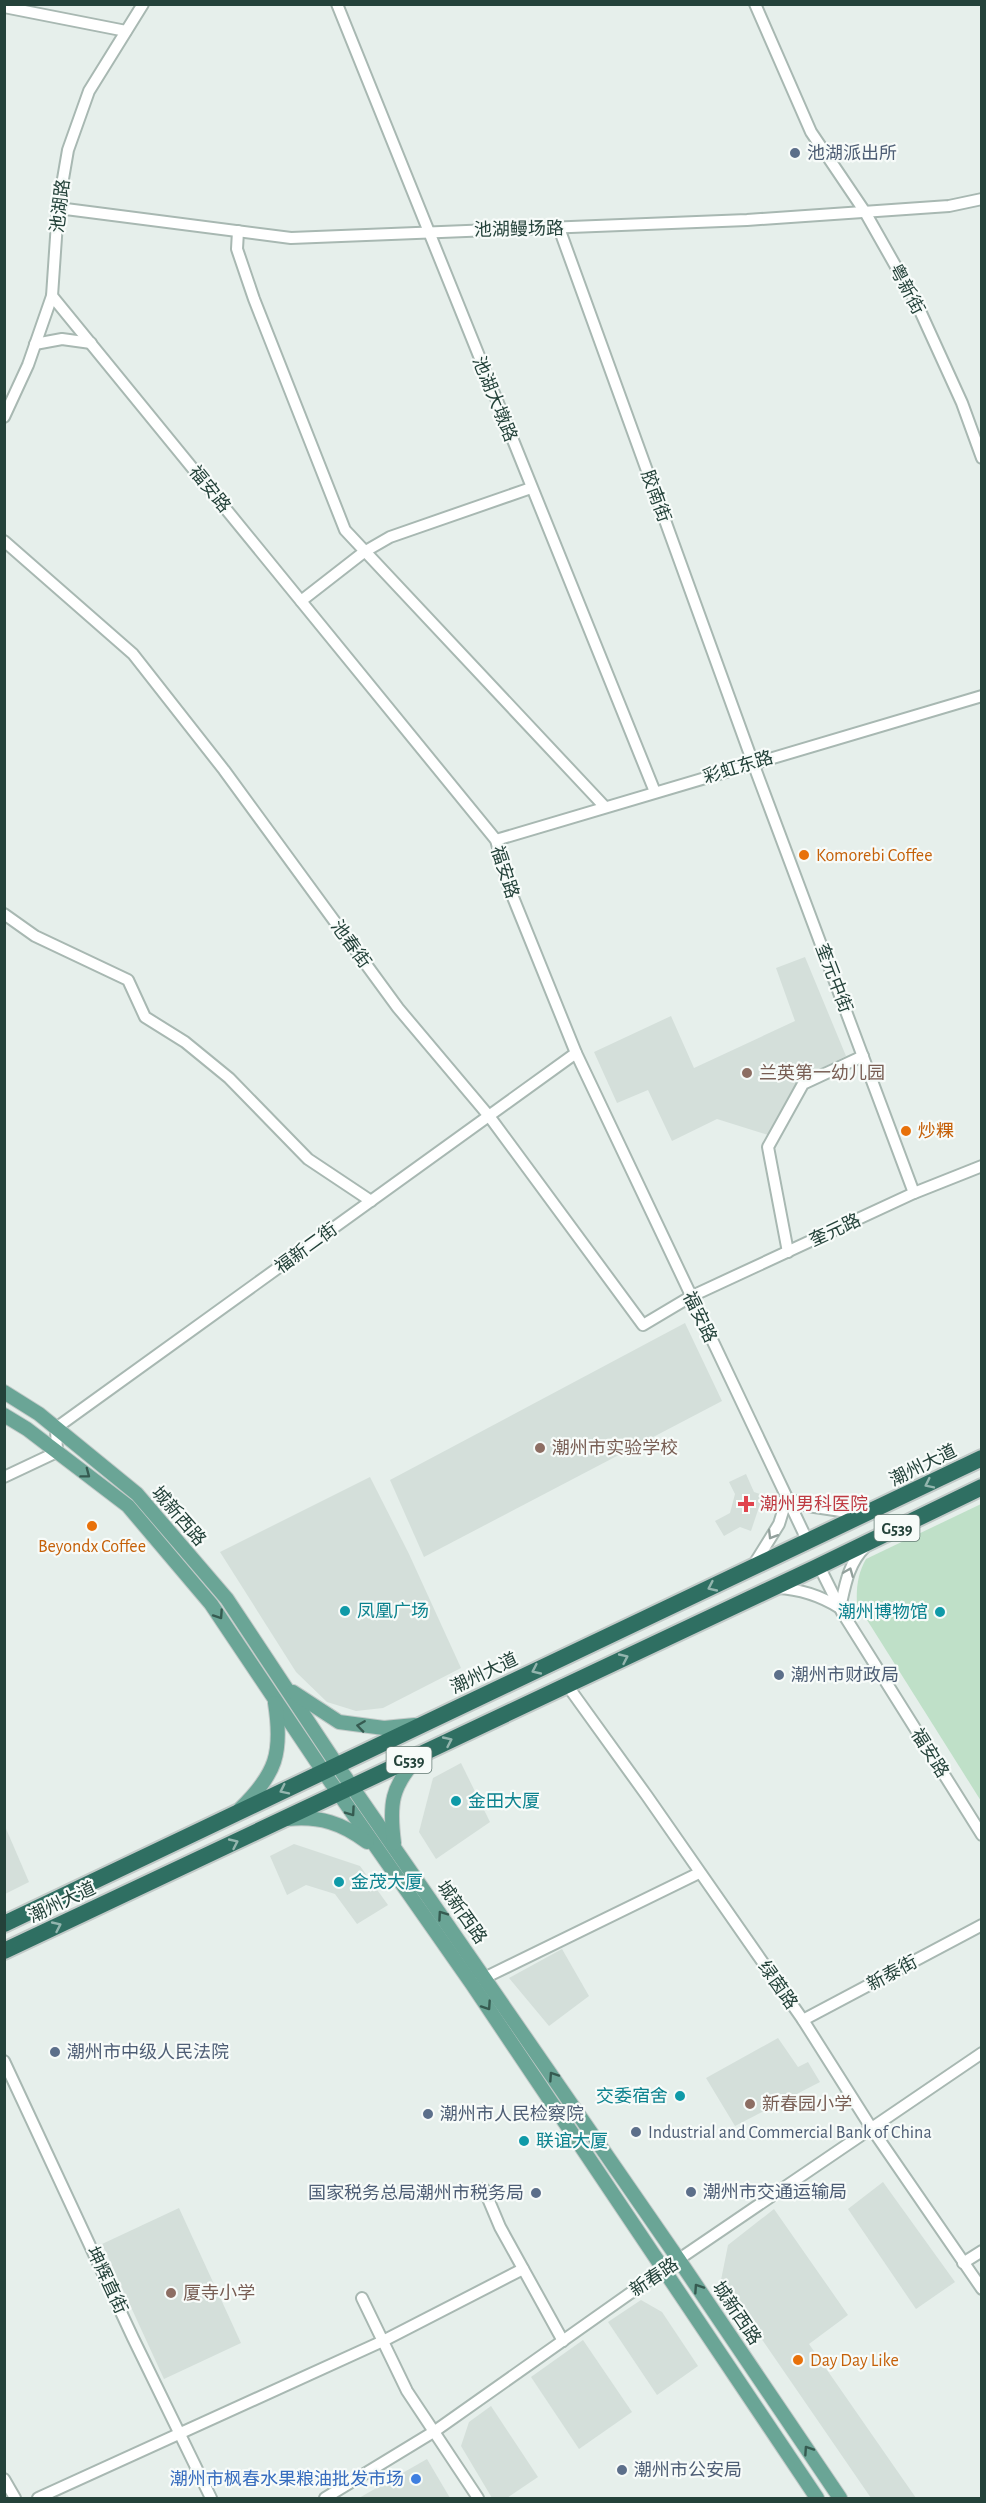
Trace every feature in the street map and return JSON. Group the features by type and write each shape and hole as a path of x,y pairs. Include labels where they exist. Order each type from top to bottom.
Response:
{"highway":[{"name":"潮州大道","path":"4,1924 981,1458"},
{"name":"潮州大道","path":"4,1951 774,1588 821,1571 870,1541 981,1487"}],"main road":[{"name":"城新西路","path":"4,1392 39,1414 137,1494 227,1599 285,1686 330,1768"},
{"name":"城新西路","path":"4,1415 128,1506 211,1604 274,1698 345,1789 394,1845 840,2499"},
{"path":"285,1686 339,1722 384,1728 420,1725"},
{"path":"235,1814 269,1777 277,1753 279,1726 274,1698"},
{"path":"394,1845 391,1818 394,1794 402,1774 420,1754"},
{"name":"城新西路","path":"345,1789 379,1851 472,1984 817,2499"},
{"path":"283,1820 310,1817 332,1822 353,1831 379,1851"}],"street":[{"name":"池湖路","path":"4,417 35,344 52,296 58,208 68,150 89,91 143,4"},
{"name":"池湖大墩路","path":"337,4 427,232 655,792"},
{"name":"粤新街","path":"755,4 811,132 865,212 916,302 962,404 981,458"},
{"path":"4,7 126,31"},
{"name":"池湖鳗场路","path":"58,208 291,238 559,228 865,212 949,206 981,199"},
{"name":"胶南街","path":"559,228 753,763"},
{"path":"238,231 237,249 254,299 345,531 605,807"},
{"name":"福安路","path":"52,296 495,840 508,885 576,1053 808,1542"},
{"path":"35,344 62,339 91,343"},
{"path":"301,601 364,552 390,537 531,488"},
{"name":"池春街","path":"4,541 133,654 224,770 398,1008 489,1116 643,1325 690,1297"},
{"name":"彩虹东路","path":"495,840 981,696"},
{"name":"奎元中街","path":"753,763 914,1193"},
{"path":"4,914 35,936 128,980 145,1017 185,1042 230,1078 308,1159 371,1202"},
{"name":"福新二街","path":"56,1428 576,1053"},
{"path":"788,1252 768,1147 804,1084 863,1056"},
{"name":"奎元路","path":"690,1297 914,1193 981,1166"},
{"path":"4,1477 57,1452 56,1428"},
{"path":"751,1569 778,1524 787,1498 808,1506 865,1515"},
{"path":"774,1588 804,1592 825,1599 840,1608 850,1569 856,1557 870,1541"},
{"name":"福安路","path":"821,1571 840,1608 981,1835"},
{"name":"绿茵路","path":"567,1685 802,2020 872,2129 981,2289"},
{"path":"472,1984 699,1874"},
{"name":"新泰街","path":"802,2020 981,1926"},
{"name":"新春路","path":"325,2499 435,2431 663,2270 981,2053"},
{"name":"坤辉直街","path":"4,2061 211,2499"},
{"path":"484,2189 500,2228 563,2341"},
{"path":"963,2263 981,2251"},
{"path":"38,2499 383,2342 523,2269"},
{"path":"362,2298 407,2391 478,2499"},
{"path":"4,2479 15,2499"}],"shaded area":[{"name":"兰英第一幼儿园","path":"805,957 846,1056 801,1078 768,1135 717,1119 672,1141 648,1090 617,1103 594,1052 671,1016 694,1068 795,1021 776,968"},
{"name":"潮州市实验学校","path":"685,1323 722,1401 424,1557 390,1480"},
{"name":"潮州男科医院","path":"746,1474 754,1492 763,1495 751,1531 740,1527 724,1536 715,1521 730,1513 735,1494 729,1482"},
{"name":"凤凰广场","path":"370,1477 409,1554 461,1668 383,1708 356,1711 327,1702 296,1672 220,1552"},
{"name":"金田大厦","path":"461,1763 490,1822 436,1859 419,1832 433,1778"},
{"path":"4,1824 29,1882 5,1894 4,1894"},
{"path":"294,1844 360,1866 388,1905 357,1924 335,1894 306,1885 287,1895 270,1856"},
{"path":"562,1949 589,1996 549,2026 509,1978"},
{"name":"新春园小学","path":"778,2038 798,2067 808,2062 820,2082 735,2126 706,2078"},
{"path":"883,2182 955,2282 916,2309 848,2209"},
{"name":"厦寺小学","path":"179,2208 241,2343 164,2379 102,2244"},
{"path":"774,2209 848,2315 809,2344 916,2498 871,2498 721,2280 728,2245"},
{"path":"641,2300 662,2312 698,2366 657,2395 608,2322"},
{"path":"583,2340 632,2412 579,2449 531,2377"},
{"path":"491,2406 538,2477 507,2498 492,2498 461,2446 469,2422"},
{"name":"潮州市枫春水果粮油批发市场","path":"427,2459 450,2498 359,2498"}],"green space":[{"path":"981,1504 981,1801 857,1604 857,1586 866,1559"}],"place":[{"name":"池湖派出所","path":"795,153"},
{"name":"Komorebi Coffee","path":"804,855"},
{"name":"兰英第一幼儿园","path":"747,1073"},
{"name":"炒粿","path":"906,1131"},
{"name":"潮州市实验学校","path":"540,1448"},
{"name":"潮州男科医院","path":"746,1504"},
{"name":"Beyondx Coffee","path":"92,1526"},
{"name":"凤凰广场","path":"345,1611"},
{"name":"潮州博物馆","path":"940,1612"},
{"name":"潮州市财政局","path":"779,1675"},
{"name":"金田大厦","path":"456,1801"},
{"name":"金茂大厦","path":"339,1882"},
{"name":"潮州市中级人民法院","path":"55,2052"},
{"name":"交委宿舍","path":"680,2096"},
{"name":"新春园小学","path":"750,2104"},
{"name":"潮州市人民检察院","path":"428,2114"},
{"name":"Industrial and Commercial Bank of China","path":"636,2132"},
{"name":"联谊大厦","path":"524,2141"},
{"name":"潮州市交通运输局","path":"691,2192"},
{"name":"国家税务总局潮州市税务局","path":"536,2193"},
{"name":"厦寺小学","path":"171,2293"},
{"name":"Day Day Like","path":"798,2360"},
{"name":"潮州市公安局","path":"622,2470"},
{"name":"潮州市枫春水果粮油批发市场","path":"416,2479"}]}
